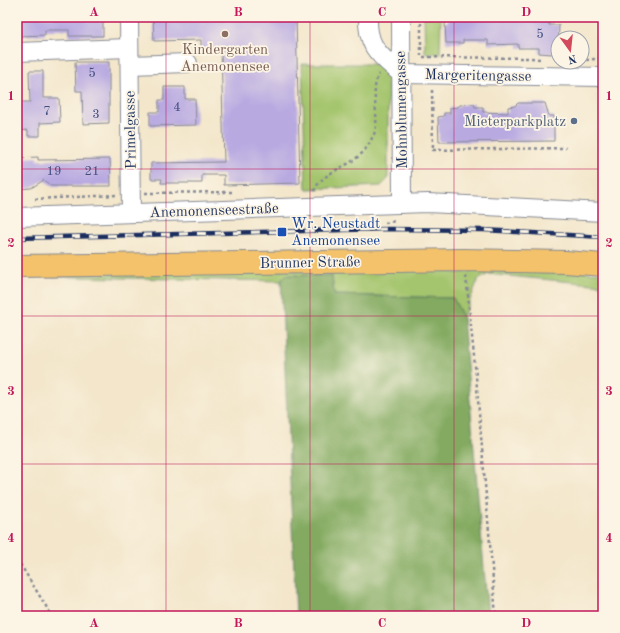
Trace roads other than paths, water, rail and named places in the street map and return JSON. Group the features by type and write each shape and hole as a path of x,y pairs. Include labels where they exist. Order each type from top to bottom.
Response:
{"main road":[{"name":"Brunner Straße","path":"17,266 464,260 566,262 603,265"}],"street":[{"name":"Primelgasse","path":"129,17 131,213"},
{"path":"368,17 368,31 374,48 401,74"},
{"name":"Mohnblumengasse","path":"401,17 402,203"},
{"path":"17,52 130,57 188,63"},
{"name":"Margeritengasse","path":"401,74 603,77"},
{"name":"Anemonenseestraße","path":"17,217 402,203 603,212"}],"railway":[{"path":"17,238 387,229 483,230 603,237"}],"place":[{"name":"Kindergarten Anemonensee","path":"225,34"},
{"name":"Mieterparkplatz","path":"574,121"},
{"name":"Wr. Neustadt Anemonensee","path":"282,232"}]}
